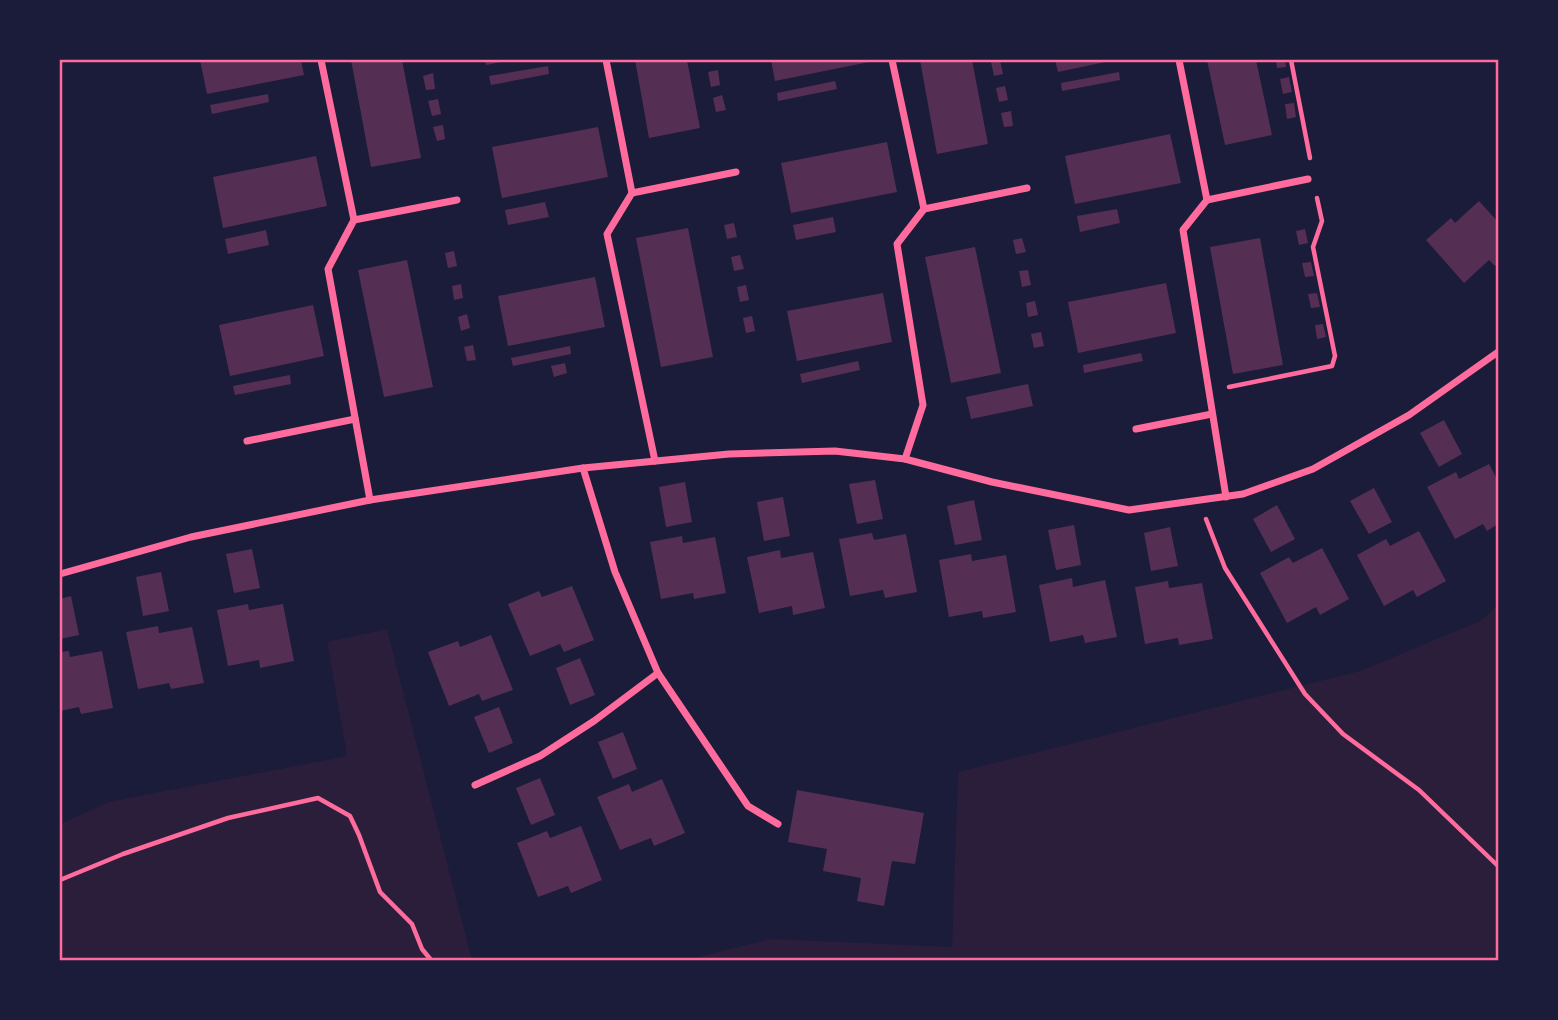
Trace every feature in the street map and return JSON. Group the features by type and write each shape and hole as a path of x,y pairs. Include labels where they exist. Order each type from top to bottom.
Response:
{"street":[{"path":"321,60 354,220 328,269 370,500"},
{"path":"606,60 632,193 607,234 654,461"},
{"path":"892,60 924,209"},
{"path":"1179,60 1207,200"},
{"path":"632,193 736,172"},
{"path":"1226,496 1183,230 1207,200 1308,179"},
{"path":"905,459 923,405 897,244 924,209 1027,188"},
{"path":"354,220 457,200"},
{"path":"60,574 191,537 370,500 583,468 729,454 835,451 905,459 992,482 1129,510 1243,494 1313,468 1409,415 1499,352"},
{"path":"1136,429 1212,414"},
{"path":"247,441 355,419"},
{"path":"583,468 615,572 658,673 748,806 778,824"},
{"path":"475,785 540,756 594,721 658,673"}],"path":[{"path":"1291,60 1311,165"},
{"path":"1209,391 1332,366 1335,356 1313,247 1322,221 1316,189"},
{"path":"1201,500 1212,540 1224,568 1305,694 1343,734 1419,790 1499,866"},
{"path":"60,880 228,818 318,798 350,816 380,892 412,924 422,949 431,961"}],"shaded area":[{"path":"1498,605 1498,960 686,960 771,939 952,947 958,772 1360,671 1480,621"},
{"path":"387,629 472,960 60,960 60,824 109,802 347,756 327,642"}],"building":[{"path":"200,60 301,60 304,75 207,94"},
{"path":"351,60 402,60 421,158 371,167"},
{"path":"485,60 506,60 506,61 486,65"},
{"path":"635,60 687,60 700,128 649,138"},
{"path":"771,60 874,60 874,61 775,81"},
{"path":"920,60 972,60 988,144 937,154"},
{"path":"1000,60 1003,74 994,76 991,62"},
{"path":"1055,60 1110,60 1110,61 1058,72"},
{"path":"1207,60 1256,60 1272,135 1225,145"},
{"path":"1276,60 1285,60 1286,67 1277,68"},
{"path":"548,66 549,74 491,85 489,76"},
{"path":"718,70 720,85 711,87 708,72"},
{"path":"1119,72 1120,80 1062,91 1061,83"},
{"path":"433,73 435,89 426,90 423,76"},
{"path":"1289,77 1292,92 1283,94 1280,79"},
{"path":"835,81 837,89 778,101 777,93"},
{"path":"1005,86 1008,100 999,102 996,88"},
{"path":"268,94 269,102 212,114 210,105"},
{"path":"722,95 726,110 716,112 713,98"},
{"path":"438,99 441,114 432,116 428,101"},
{"path":"1294,103 1296,117 1287,119 1285,104"},
{"path":"1011,111 1013,126 1004,127 1001,113"},
{"path":"443,125 445,139 437,141 433,127"},
{"path":"598,127 608,177 502,198 492,147"},
{"path":"1170,134 1181,183 1075,204 1065,156"},
{"path":"887,142 897,192 791,213 781,163"},
{"path":"316,156 327,206 223,228 213,177"},
{"path":"1479,201 1498,222 1498,263 1495,266 1489,260 1464,283 1426,240 1451,218 1455,223"},
{"path":"545,202 549,217 508,225 505,210"},
{"path":"1117,209 1120,223 1080,232 1077,216"},
{"path":"833,217 836,232 796,240 793,225"},
{"path":"734,223 737,237 727,239 724,225"},
{"path":"688,228 713,357 661,367 636,238"},
{"path":"1305,229 1308,243 1299,245 1296,231"},
{"path":"266,230 269,245 228,254 225,239"},
{"path":"1022,238 1026,252 1016,254 1013,240"},
{"path":"1260,238 1283,365 1233,374 1210,247"},
{"path":"975,247 1001,373 951,383 925,257"},
{"path":"454,251 457,266 448,268 445,253"},
{"path":"740,255 744,269 734,271 731,257"},
{"path":"407,260 433,387 384,397 358,270"},
{"path":"1311,262 1314,276 1305,277 1302,263"},
{"path":"1028,270 1031,285 1022,287 1019,271"},
{"path":"595,277 605,327 508,346 498,296"},
{"path":"1166,283 1176,333 1078,353 1068,302"},
{"path":"461,284 463,298 454,300 452,286"},
{"path":"746,285 749,300 740,302 737,287"},
{"path":"883,293 892,342 797,361 787,311"},
{"path":"1317,293 1320,307 1311,308 1308,294"},
{"path":"1035,301 1038,315 1028,317 1026,303"},
{"path":"313,305 324,356 230,376 219,325"},
{"path":"467,314 470,328 461,331 458,317"},
{"path":"752,316 755,331 746,333 743,318"},
{"path":"1323,324 1326,337 1317,339 1315,325"},
{"path":"1041,332 1044,346 1034,348 1031,334"},
{"path":"473,345 476,360 467,361 464,347"},
{"path":"570,346 571,354 513,366 511,358"},
{"path":"1141,353 1143,361 1084,373 1083,365"},
{"path":"858,361 860,370 802,383 800,374"},
{"path":"565,363 567,373 554,377 551,366"},
{"path":"290,375 291,384 235,395 233,386"},
{"path":"1028,384 1033,406 971,419 966,397"},
{"path":"1444,420 1462,454 1439,467 1420,433"},
{"path":"1489,464 1498,481 1498,524 1487,531 1483,524 1455,539 1427,487 1456,472 1459,479"},
{"path":"875,480 883,519 857,524 849,484"},
{"path":"685,482 692,522 666,527 659,487"},
{"path":"1374,488 1392,522 1369,534 1350,501"},
{"path":"783,497 790,536 764,541 757,502"},
{"path":"974,500 982,540 955,545 947,506"},
{"path":"1277,505 1295,539 1271,552 1253,519"},
{"path":"1074,525 1081,565 1056,570 1048,530"},
{"path":"1170,527 1178,566 1151,571 1144,533"},
{"path":"1419,531 1446,581 1417,597 1413,590 1384,606 1357,555 1386,539 1390,546"},
{"path":"872,533 874,540 906,534 917,592 885,598 883,590 850,596 839,539"},
{"path":"682,536 683,543 715,537 726,593 694,599 693,593 661,599 650,542"},
{"path":"1322,548 1349,599 1320,615 1316,607 1287,623 1260,573 1289,557 1293,563"},
{"path":"252,549 260,588 234,593 226,554"},
{"path":"780,550 781,558 813,552 825,608 793,615 792,606 759,613 747,557"},
{"path":"971,554 972,561 1006,555 1016,612 983,618 982,611 949,617 939,560"},
{"path":"161,572 169,611 143,616 136,577"},
{"path":"1072,578 1073,587 1105,580 1117,637 1085,643 1083,635 1050,642 1039,585"},
{"path":"1168,581 1169,588 1202,583 1213,639 1179,645 1178,638 1145,644 1135,587"},
{"path":"572,586 594,640 564,652 560,644 530,656 508,604 539,591 542,597"},
{"path":"71,596 79,635 60,639 60,599"},
{"path":"248,604 249,610 283,604 294,661 260,668 259,660 228,666 217,610"},
{"path":"158,626 159,633 192,627 204,683 171,689 169,683 138,689 126,632"},
{"path":"491,635 513,690 482,701 479,694 449,706 428,652 458,641 460,647"},
{"path":"69,651 70,657 102,651 113,708 81,714 79,707 60,711 60,652"},
{"path":"580,658 595,695 570,705 556,668"},
{"path":"499,707 513,743 489,753 474,717"},
{"path":"623,732 637,769 613,779 598,742"},
{"path":"540,778 555,815 531,825 516,788"},
{"path":"662,779 685,833 654,846 651,838 620,850 597,797 629,784 632,792"},
{"path":"797,790 924,813 915,864 892,861 884,906 857,901 861,878 823,871 827,849 788,842"},
{"path":"581,826 602,880 571,893 568,886 538,897 517,843 547,831 550,838"}]}
